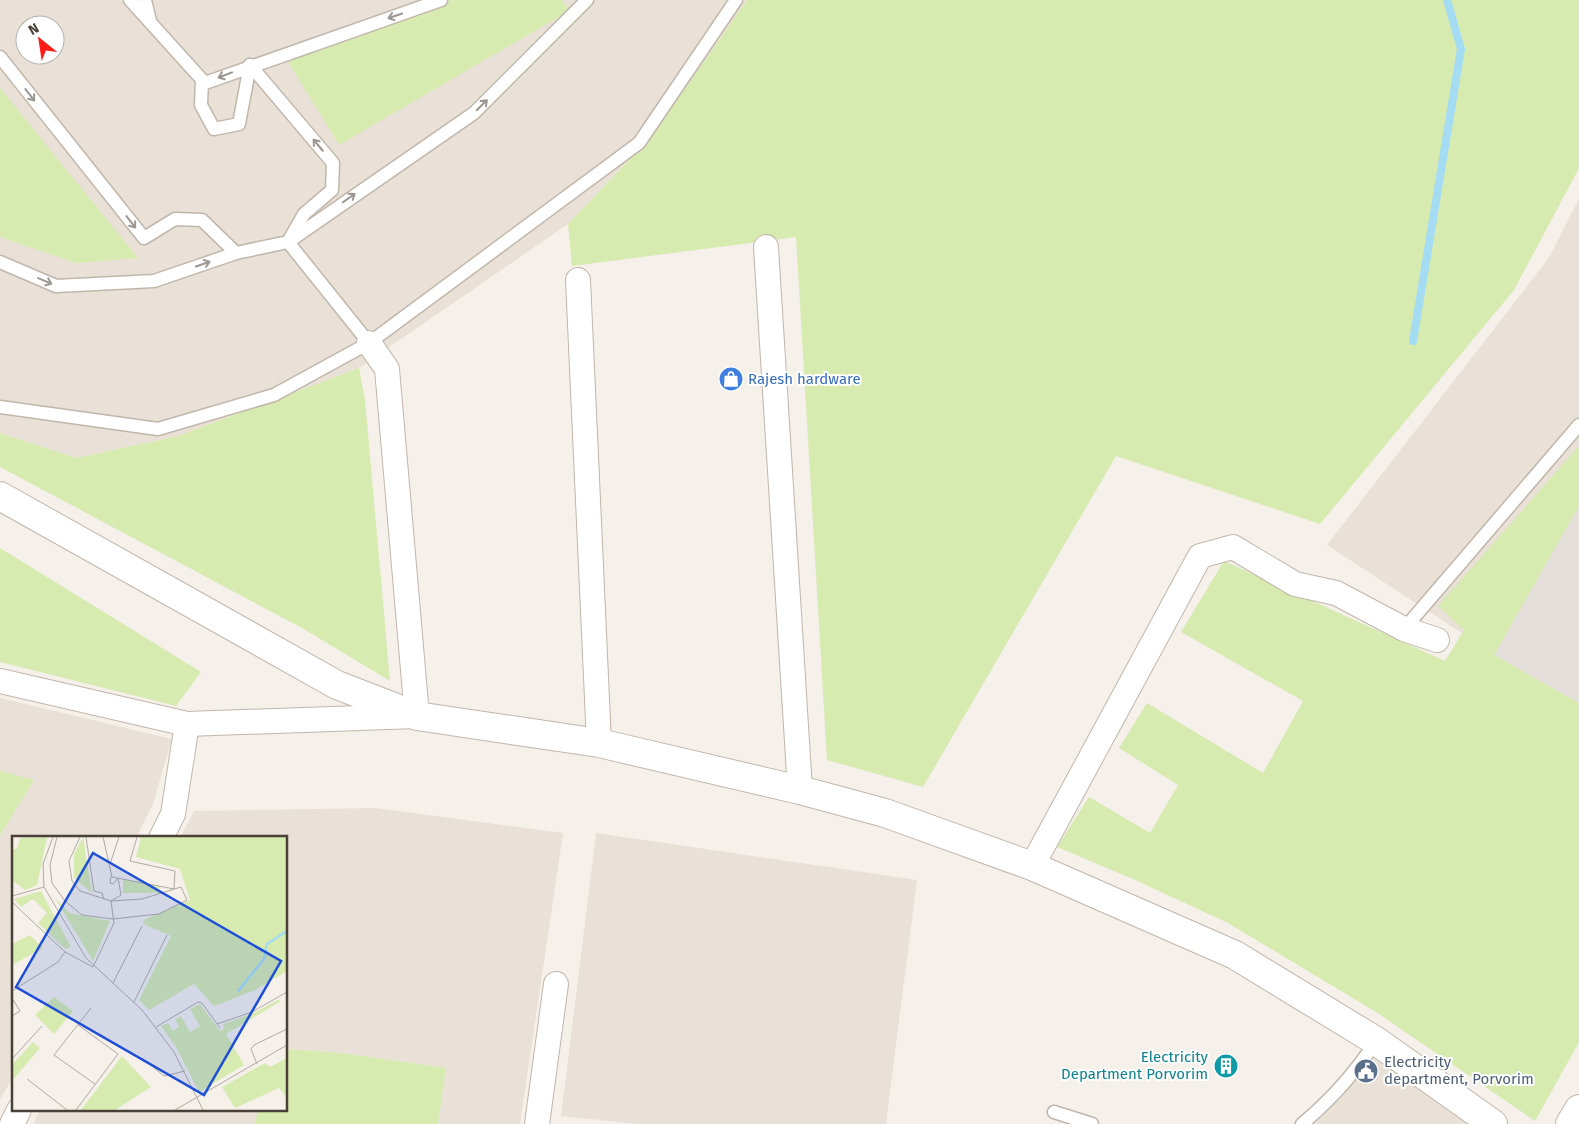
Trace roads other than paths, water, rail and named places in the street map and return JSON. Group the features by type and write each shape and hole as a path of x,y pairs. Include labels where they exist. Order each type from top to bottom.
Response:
{"street":[{"path":"766,247 800,790"},
{"path":"578,280 599,743"},
{"path":"369,343 388,369 417,716"},
{"path":"0,496 337,684 417,716"},
{"path":"1032,866 1200,556 1233,547 1295,584 1336,593 1404,629 1437,640"},
{"path":"0,682 187,724 417,716 599,743 800,790 885,813 1032,866 1236,955 1376,1041 1492,1124"},
{"path":"162,836 173,814 187,724"},
{"path":"537,1124 556,984"},
{"path":"1570,1124 1579,1109"}],"lane":[{"path":"130,0 205,82 441,0"},
{"path":"145,0 150,21"},
{"path":"0,262 56,286 154,281 236,253 288,242 474,113 587,0"},
{"path":"0,407 158,429 274,395 369,343 639,143 736,0"},
{"path":"0,57 144,238 175,219 202,220 236,253"},
{"path":"202,80 201,105 214,129 239,124 250,65"},
{"path":"250,65 333,163 332,190 304,214 288,242"},
{"path":"288,242 369,343"},
{"path":"1404,629 1579,425"},
{"path":"1302,1124 1327,1103 1353,1075 1376,1041"},
{"path":"1054,1112 1092,1124"}],"waterway":[{"path":"1413,341 1461,49 1447,0"}],"place":[{"name":"Rajesh hardware","path":"731,379"},
{"name":"Electricity Department Porvorim","path":"1226,1066"},
{"name":"Electricity department, Porvorim","path":"1366,1071"}]}
